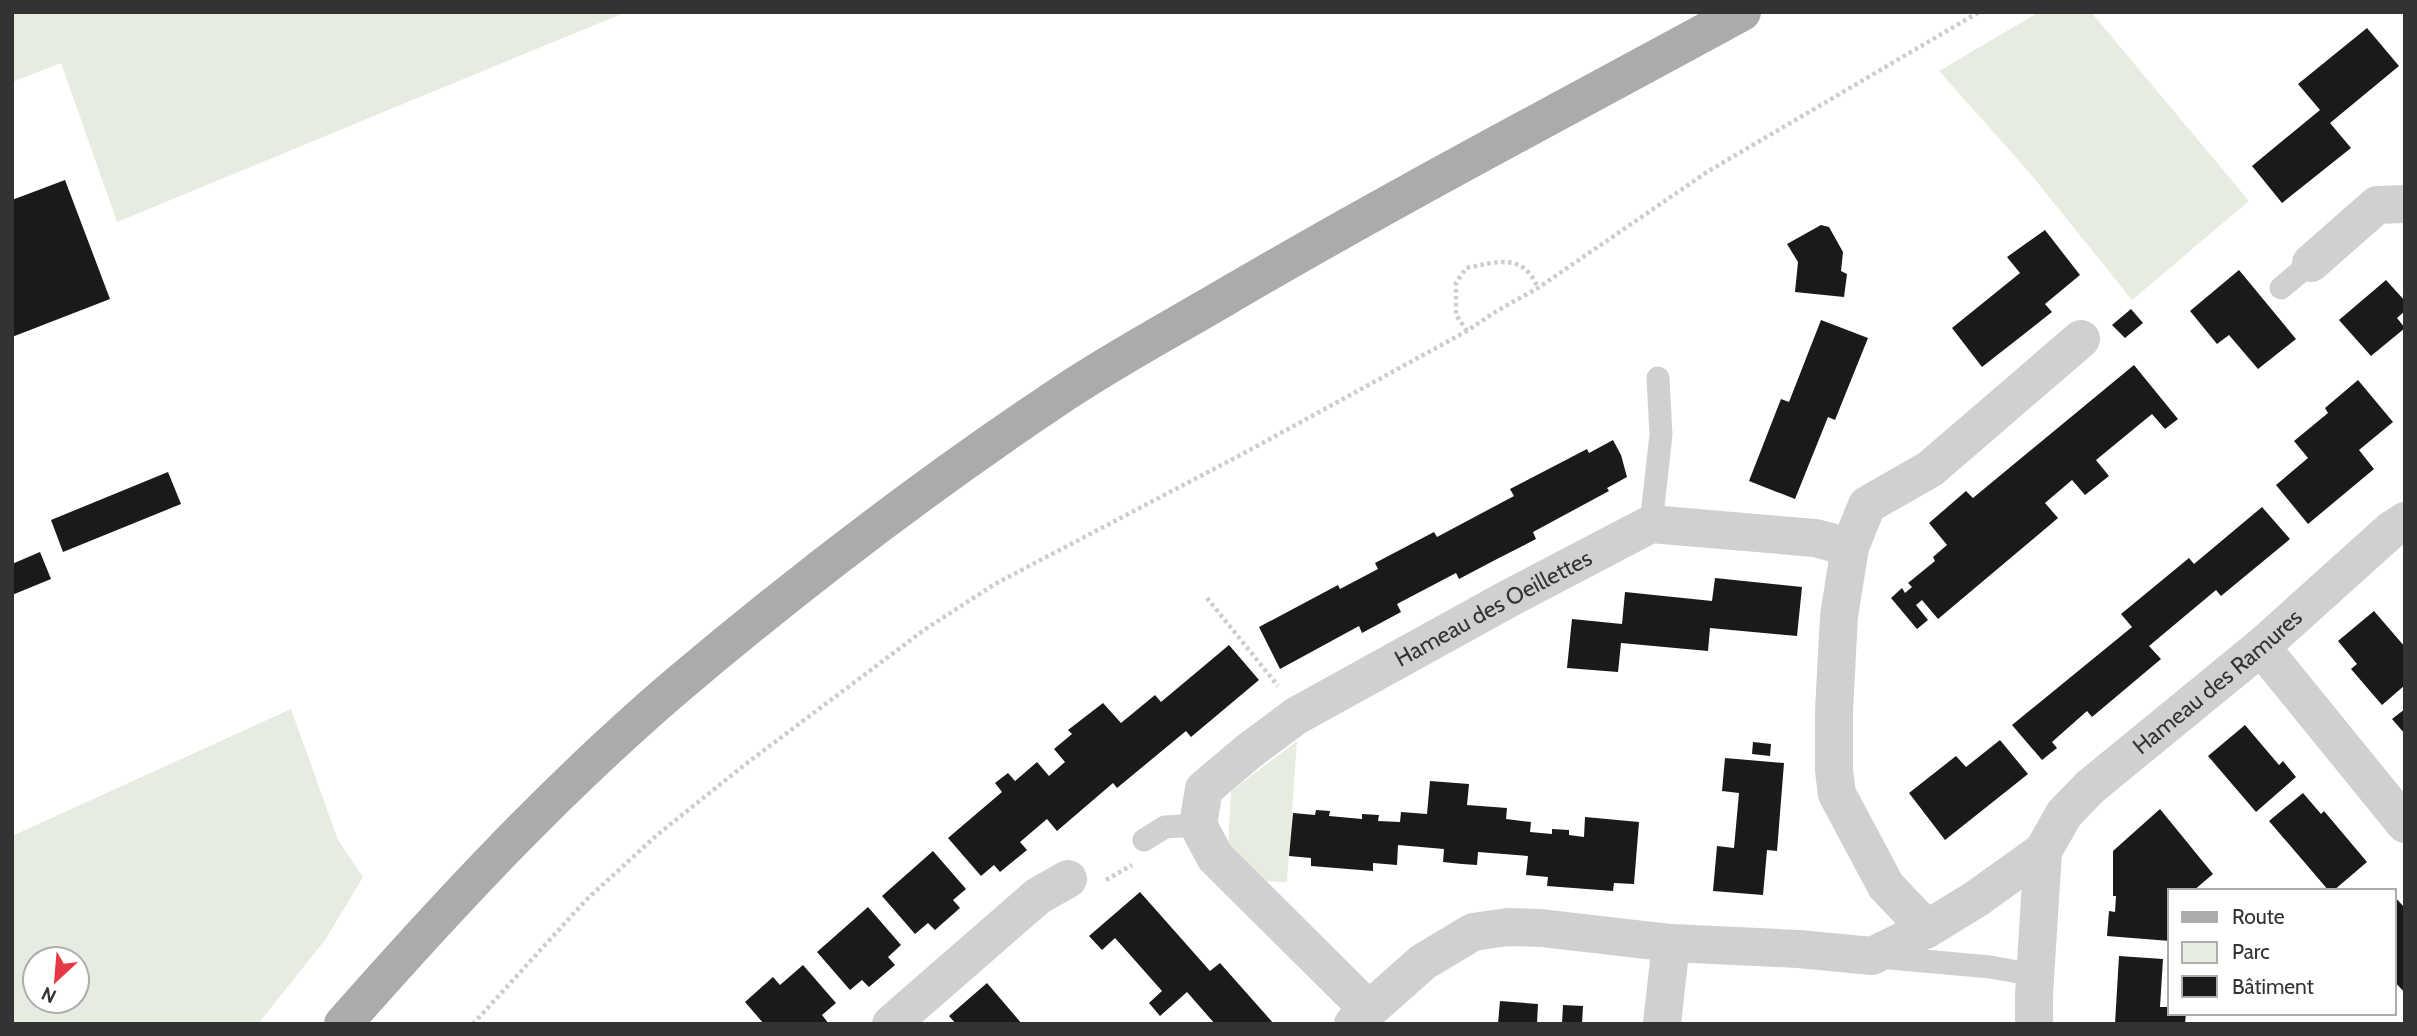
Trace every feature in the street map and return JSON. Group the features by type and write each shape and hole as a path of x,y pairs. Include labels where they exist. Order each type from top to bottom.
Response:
{"main road":[{"path":"343,1024 515,839 591,764 674,689 865,535 1066,391 1308,248 1742,12"}],"street":[{"path":"2311,263 2377,205 2405,204"},
{"path":"1927,929 1886,886 1837,794 1834,771 1834,712 1839,616 1850,547 1867,505 1930,469 2081,339"},
{"name":"Hameau des Ramures","path":"2043,850 2064,814 2090,787 2262,647 2391,530 2405,522"},
{"path":"1651,524 1815,538 1850,547"},
{"name":"Hameau des Oeillettes","path":"1198,825 1204,789 1296,716 1506,600 1651,524"},
{"path":"2262,647 2405,824"},
{"path":"1198,825 1215,857 1361,1017 1423,962 1473,932 1508,927 1542,928 1671,943 1872,956 1927,929 2043,850"},
{"path":"2034,998 2043,850"},
{"path":"891,1024 1038,896 1085,881"},
{"path":"1662,1024 1671,943"}],"lane":[{"path":"2281,288 2311,263"},
{"path":"1651,524 1661,435 1658,378"},
{"path":"1141,848 1165,827 1198,825"},
{"path":"1872,956 1990,967 2034,998"}],"path":[{"path":"473,1024 586,900 657,835 757,755 924,630 995,584 1467,331 1538,288 1707,172 1979,12"},
{"path":"1467,331 1457,315 1456,283 1466,268 1499,262 1517,263 1532,274 1538,288"},
{"path":"1207,598 1271,674"},
{"path":"1085,881 1130,866 1141,848"}],"green space":[{"path":"12,12 626,12 117,222 61,63 12,82"},
{"path":"2039,12 2091,12 2249,201 2132,300 2029,172 1939,71"},
{"path":"291,709 338,840 363,877 325,940 258,1024 12,1024 12,836"},
{"path":"1297,741 1287,882 1256,881 1228,849 1231,791"}],"building":[{"path":"2367,28 2399,66 2330,123 2351,148 2282,203 2252,166 2320,110 2298,84"},
{"path":"65,180 110,299 12,337 12,200"},
{"path":"1821,225 1829,227 1843,252 1841,271 1847,274 1844,297 1795,292 1798,262 1787,244"},
{"path":"2045,230 2080,275 2045,304 2052,312 1982,367 1952,328 2020,273 2007,257"},
{"path":"2239,270 2296,339 2258,369 2229,335 2217,344 2190,311"},
{"path":"2386,280 2405,301 2405,311 2397,318 2405,328 2371,356 2339,320"},
{"path":"2131,309 2143,323 2125,338 2112,325"},
{"path":"1821,320 1868,338 1835,420 1828,417 1795,499 1749,481 1781,399 1789,402"},
{"path":"2134,365 2178,419 2165,429 2152,414 2096,460 2109,476 2085,495 2072,480 2045,503 2058,518 1938,619 1922,600 1916,605 1928,620 1917,629 1891,598 1902,588 1905,593 1912,587 1908,583 1935,561 1933,557 1947,545 1929,523 1966,491 1973,498"},
{"path":"2358,380 2393,422 2359,450 2374,469 2308,524 2276,485 2308,458 2294,441 2328,413 2325,408"},
{"path":"1613,440 1621,455 1627,477 1607,488 1609,491 1533,532 1536,539 1459,579 1456,573 1397,604 1401,612 1362,633 1359,626 1280,669 1259,627 1338,585 1340,589 1378,569 1375,563 1434,532 1437,537 1514,496 1510,489 1587,449 1589,453"},
{"path":"168,472 181,504 63,552 51,520"},
{"path":"2262,507 2290,539 2221,596 2216,590 2149,646 2161,659 2092,717 2087,711 2052,742 2057,748 2042,760 2012,725 2132,627 2121,614 2189,558 2194,564"},
{"path":"40,552 51,579 12,595 12,564"},
{"path":"1715,578 1802,587 1797,636 1710,628 1708,651 1621,643 1618,672 1567,668 1572,619 1622,624 1625,592 1712,601"},
{"path":"2374,611 2405,647 2405,685 2382,705 2351,669 2357,664 2338,641"},
{"path":"1229,645 1259,680 1191,737 1186,731 1117,788 1113,783 1057,831 1047,819 1020,842 1027,850 1000,872 994,865 981,876 948,838 1002,792 995,783 1008,773 1015,781 1037,762 1049,776 1065,762 1054,749 1072,734 1068,730 1103,703 1121,723 1155,695 1161,702"},
{"path":"2405,709 2405,734 2392,719"},
{"path":"2245,725 2279,765 2283,761 2296,777 2256,812 2208,756"},
{"path":"2000,740 2028,774 1945,840 1909,793 1956,756 1966,767"},
{"path":"1753,742 1771,744 1770,756 1752,754"},
{"path":"1725,758 1784,763 1777,851 1767,850 1763,895 1713,891 1717,846 1734,848 1739,793 1722,791"},
{"path":"1430,781 1469,784 1467,805 1507,808 1506,819 1531,822 1530,832 1552,834 1552,829 1569,830 1569,835 1584,837 1585,817 1639,822 1634,884 1614,883 1613,891 1547,886 1548,877 1526,875 1528,856 1478,852 1477,865 1462,864 1443,862 1444,849 1398,845 1397,865 1373,863 1373,871 1311,866 1311,858 1289,856 1293,813 1315,815 1316,810 1330,811 1329,816 1362,819 1362,814 1379,815 1378,821 1400,822 1401,812 1427,814"},
{"path":"2303,793 2321,814 2324,811 2367,862 2335,889 2327,889 2269,821"},
{"path":"2160,809 2213,874 2195,889 2168,889 2168,941 2107,936 2109,911 2115,912 2113,851"},
{"path":"933,851 966,889 953,900 960,908 935,930 928,923 915,934 882,896"},
{"path":"1140,892 1210,971 1220,963 1274,1024 1215,1024 1187,992 1160,1016 1149,1003 1162,991 1139,965 1115,938 1102,950 1089,936"},
{"path":"2396,898 2405,908 2405,993 2396,983"},
{"path":"868,907 901,945 888,957 895,965 869,987 862,980 850,990 817,952"},
{"path":"2119,956 2163,959 2160,1007 2168,1007 2168,1015 2186,1015 2185,1024 2115,1024"},
{"path":"803,965 836,1003 822,1015 829,1024 764,1024 745,1002 773,977 780,985"},
{"path":"987,983 1022,1024 956,1024 949,1016"},
{"path":"1500,1001 1538,1004 1537,1024 1498,1024"},
{"path":"1563,1005 1583,1006 1582,1024 1562,1024"}]}
